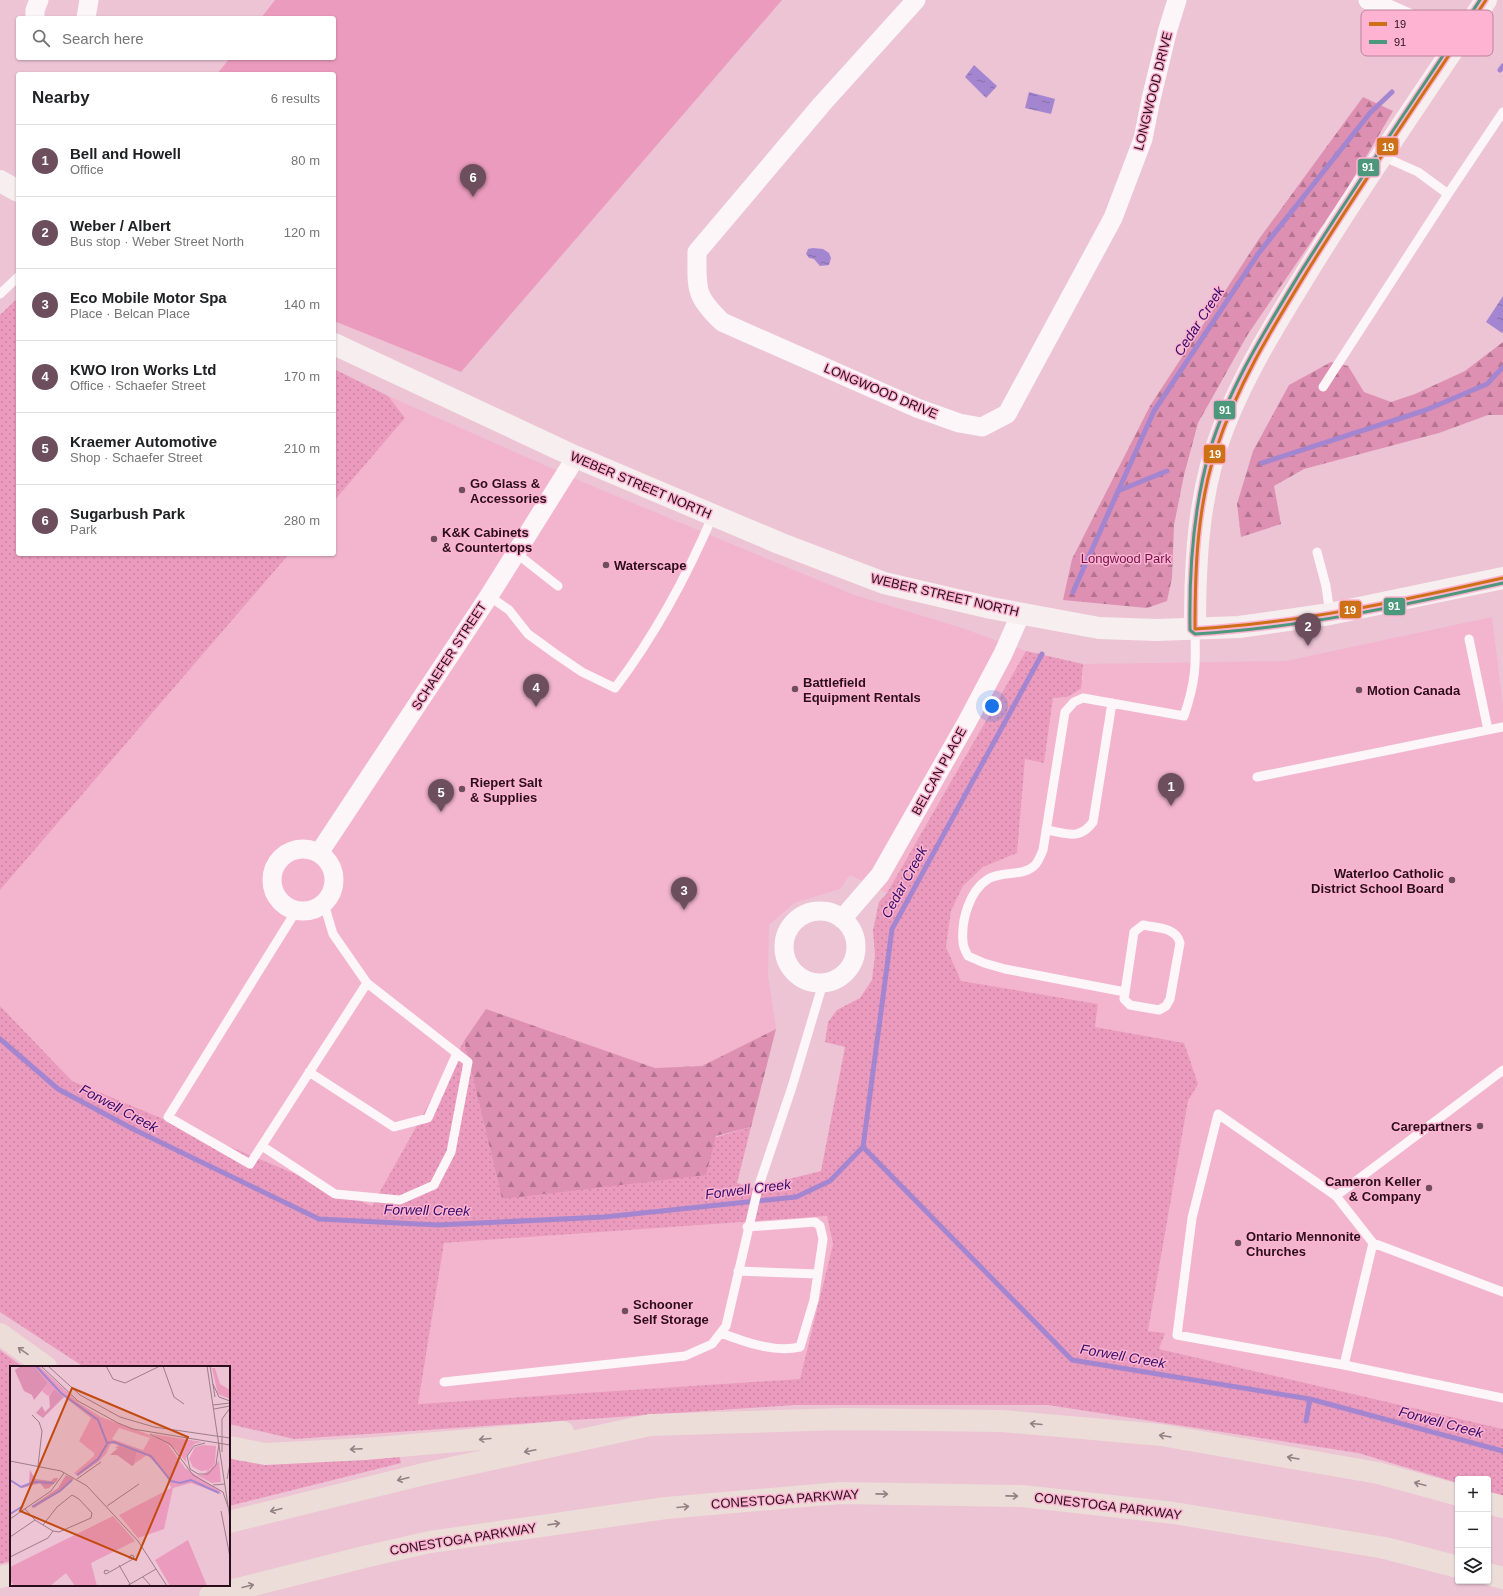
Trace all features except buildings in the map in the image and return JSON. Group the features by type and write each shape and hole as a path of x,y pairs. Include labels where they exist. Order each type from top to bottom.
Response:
{"highway":[{"path":"0,1334 45,1366"},
{"path":"230,1447 265,1454 357,1449 650,1425 841,1420 1002,1421 1161,1435 1378,1473 1455,1493"},
{"path":"230,1522 424,1474 650,1425"},
{"name":"CONESTOGA PARKWAY","path":"210,1596 430,1542 666,1508 840,1493 1022,1496 1174,1513 1385,1548 1455,1566"},
{"path":"1491,1504 1503,1507"},
{"path":"0,1577 10,1575"},
{"path":"1491,1575 1503,1578"}],"main road":[{"path":"1479,10 1486,0"},
{"path":"1195,629 1195,570 1202,507 1224,426 1254,360 1323,245 1449,56"},
{"path":"0,181 16,190"},
{"name":"WEBER STREET NORTH","path":"336,345 576,458 713,515 884,583 1021,614 1099,628 1195,629 1239,627 1330,614 1503,578"}],"street":[{"path":"35,16 35,10 39,0"},
{"path":"86,16 89,0"},
{"name":"LONGWOOD DRIVE","path":"916,0 822,104 697,252 697,289 707,307 722,322 917,408 959,423 982,427 1008,414 1113,218 1143,139 1150,99 1177,0"},
{"path":"1368,0 1390,10"},
{"name":"SCHAEFER STREET","path":"319,853 489,596 576,458"},
{"name":"BELCAN PLACE","path":"842,919 880,876 1003,654 1021,614"},
{"path":"298,849 309,849 319,853 327,859 332,868 334,887 324,904 316,909 306,912 296,911 286,907 275,895 271,879 273,868 279,859 288,852 298,849"},
{"path":"824,911 842,919 850,927 854,936 854,957 850,967 843,975 834,980 823,983 804,979 795,974 785,957 783,947 789,928 796,920 809,913 824,911"}],"lane":[{"path":"1323,387 1503,112"},
{"path":"1382,156 1418,172 1448,194"},
{"path":"0,294 16,279"},
{"path":"489,596 509,610 528,634 582,672 615,688 632,666 683,581 713,515"},
{"path":"1317,552 1326,586 1330,614"},
{"path":"516,553 558,586"},
{"path":"1125,992 1005,969 984,963 968,956 963,943 964,919 973,894 988,879 1005,873 1025,872 1035,866 1043,850 1065,712 1074,702 1083,698 1184,716 1192,692 1196,670 1195,629"},
{"path":"1469,639 1488,730"},
{"path":"1046,830 1078,835 1087,830 1093,822 1112,704"},
{"path":"1257,777 1503,727"},
{"path":"262,1146 335,1194 400,1200 434,1185 451,1152 468,1062 367,983 333,934 324,904"},
{"path":"296,911 168,1116 250,1164 367,983"},
{"path":"1143,925 1174,931 1178,936 1180,943 1170,999 1166,1006 1159,1010 1130,1005 1124,999 1125,992 1134,932 1138,927 1143,925"},
{"path":"444,1382 685,1356 712,1344 726,1326 748,1225 758,1188 792,1087 823,983"},
{"path":"310,1072 394,1127 428,1118 457,1053"},
{"path":"1336,1196 1503,1070"},
{"path":"1503,1292 1373,1244 1336,1196 1218,1114 1192,1218 1177,1335 1344,1365 1503,1398"},
{"path":"721,1333 748,1344 788,1350 800,1347 814,1300 824,1239 820,1226 815,1222 748,1225"},
{"path":"1344,1365 1373,1244"},
{"path":"738,1271 818,1274"}],"shaded area":[{"path":"275,0 782,0 461,372 336,322 336,72 219,72 228,60 336,60 336,16 263,16"},
{"path":"16,300 16,556 287,556 0,890 0,315"},
{"path":"336,370 388,396 405,418 336,499"},
{"path":"388,396 592,486 854,595 962,628 1026,651 887,893 850,875 840,889 794,903 769,925 768,976 776,1029 702,1066 655,1068 486,1010 464,1041 372,1207 72,1081 0,1006 0,890 287,556 336,556 336,499 405,418"},
{"path":"1492,617 1503,706 1503,1429 1159,1349 1165,1333 1148,1331 1188,1101 1198,1084 1095,1027 1098,1004 961,982 946,947 951,911 963,886 983,867 1017,853 1025,758 1044,763 1053,698 1067,697 1083,679 1083,664 1286,661"},
{"path":"1026,651 1083,664 1081,689 1067,697 1053,698 1044,763 1025,759 1017,853 983,867 963,886 951,911 946,947 961,981 1098,1004 1095,1027 1184,1043 1198,1084 1188,1101 1148,1331 1165,1333 1159,1349 1503,1429 1503,1497 1491,1493 1491,1476 1455,1476 1455,1482 1358,1453 1048,1405 795,1405 294,1439 230,1424 230,1366 82,1366 0,1312 0,1006 72,1081 372,1206 464,1041 502,1199 751,1127 737,1183 753,1188 821,1171 845,1047 825,1042 828,1022 837,1010 860,998 872,980 875,955 873,930 879,902 887,893","holes":["827,1216 833,1244 800,1379 418,1404 444,1243"]},
{"name":"Schooner Self Storage","path":"827,1216 833,1244 800,1379 418,1404 444,1243"},
{"path":"0,1350 22,1366 10,1366 10,1561 0,1564"},
{"path":"399,1454 401,1463 230,1506 230,1458 240,1461 282,1462"}],"green space":[{"name":"Longwood Park","path":"1363,97 1393,111 1344,194 1248,334 1198,423 1184,475 1174,525 1172,578 1167,601 1147,608 1063,600 1072,559 1150,406 1259,239"},
{"path":"1503,342 1503,415 1488,415 1439,433 1304,469 1274,486 1281,524 1241,537 1237,504 1253,451 1289,385 1331,362 1348,366 1364,392 1391,402 1415,394 1465,371"},
{"path":"486,1009 655,1068 702,1066 776,1029 751,1127 716,1136 706,1175 502,1199 464,1041"}],"water":[{"path":"974,65 997,86 986,98 965,77"},
{"path":"1029,92 1055,99 1051,114 1025,108"},
{"path":"808,249 823,249 829,253 831,258 829,265 820,266 814,259 809,258 806,254"},
{"path":"1503,296 1503,331 1502,333 1486,322"}],"waterway":[{"name":"Cedar Creek","path":"1500,70 1503,66"},
{"name":"Cedar Creek","path":"1073,592 1154,411 1258,254 1370,113 1392,92"},
{"path":"1262,463 1426,410 1487,384 1503,367"},
{"path":"1118,491 1167,471"},
{"name":"Cedar Creek","path":"863,1147 892,929 1042,654"},
{"name":"Forwell Creek","path":"0,1039 58,1089 133,1129 319,1219 438,1225 604,1217 796,1197 830,1181 863,1147"},
{"name":"Forwell Creek","path":"863,1147 1072,1360 1310,1399 1503,1451"},
{"path":"1306,1421 1310,1399"}],"transit line":[{"name":"91","path":"1473,10 1480,0"},
{"name":"19","path":"1479,10 1486,0"},
{"name":"91","path":"1443,56 1300,273 1249,359 1227,404 1210,450 1204,472 1196,517 1191,562 1190,630 1195,634 1273,627 1388,608 1503,583"},
{"name":"19","path":"1195,629 1198,538 1201,516 1216,450 1234,402 1269,335 1308,270 1449,56"},
{"name":"19","path":"1195,629 1273,622 1350,610 1503,578"}],"place":[{"name":"Sugarbush Park","path":"473,197"},
{"name":"Go Glass & Accessories","path":"462,490"},
{"name":"K&K Cabinets & Countertops","path":"434,539"},
{"name":"Waterscape","path":"606,565"},
{"name":"Weber / Albert","path":"1308,646"},
{"name":"Battlefield Equipment Rentals","path":"795,689"},
{"name":"Motion Canada","path":"1359,690"},
{"name":"KWO Iron Works Ltd","path":"536,707"},
{"name":"Riepert Salt & Supplies","path":"462,789"},
{"name":"Bell and Howell","path":"1171,806"},
{"name":"Kraemer Automotive","path":"441,812"},
{"name":"Waterloo Catholic District School Board","path":"1452,880"},
{"name":"Eco Mobile Motor Spa","path":"684,910"},
{"name":"Carepartners","path":"1480,1126"},
{"name":"Cameron Keller & Company","path":"1429,1188"},
{"name":"Ontario Mennonite Churches","path":"1238,1243"},
{"name":"Schooner Self Storage","path":"625,1311"}]}
